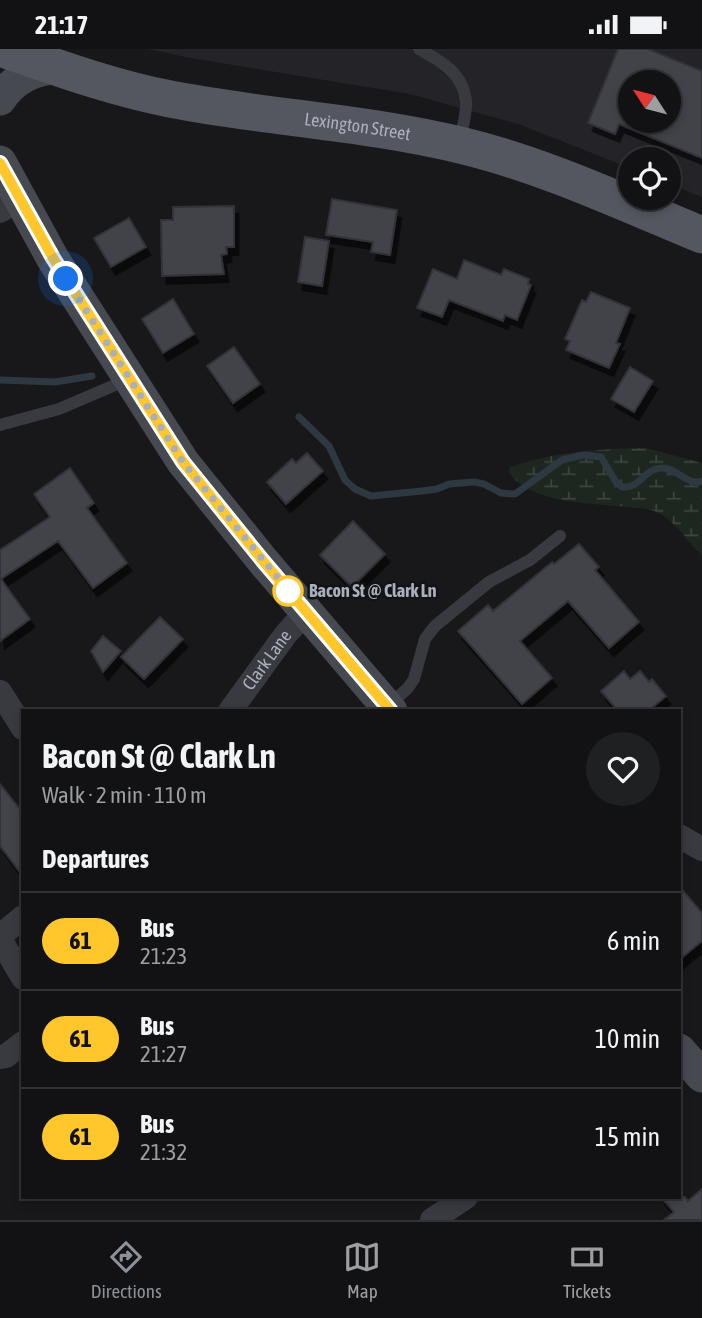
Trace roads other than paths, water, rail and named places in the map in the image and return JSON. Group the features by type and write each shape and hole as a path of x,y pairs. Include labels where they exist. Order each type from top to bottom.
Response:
{"main road":[{"name":"Lexington Street","path":"3,49 112,85 170,99 321,120 459,145 541,169 702,235"},
{"path":"0,99 11,85 28,74 57,67"},
{"path":"0,163 10,205 53,258 183,462 306,612 390,708"},
{"path":"681,1051 702,1076"}],"street":[{"name":"Clark Lane","path":"231,709 281,639 306,612"},
{"path":"0,692 21,725"},
{"path":"681,837 702,849"},
{"path":"21,919 0,938 21,975"},
{"path":"0,1057 21,1045"},
{"path":"432,1220 463,1199"}],"lane":[{"path":"419,49 446,64 460,80 466,102 459,145"},
{"path":"0,425 59,409 129,379"},
{"path":"390,708 414,679 425,639 435,626 479,589 530,560 560,536"}],"waterway":[{"path":"0,380 55,382 92,376"},
{"path":"299,417 329,446 345,480 355,489 371,496 474,482 501,493 515,494 562,460 583,455 601,457 622,487 633,485 650,472 661,468 672,470 691,481 702,481"}],"place":[{"name":"Bacon St @ Clark Ln","path":"288,591"}]}
